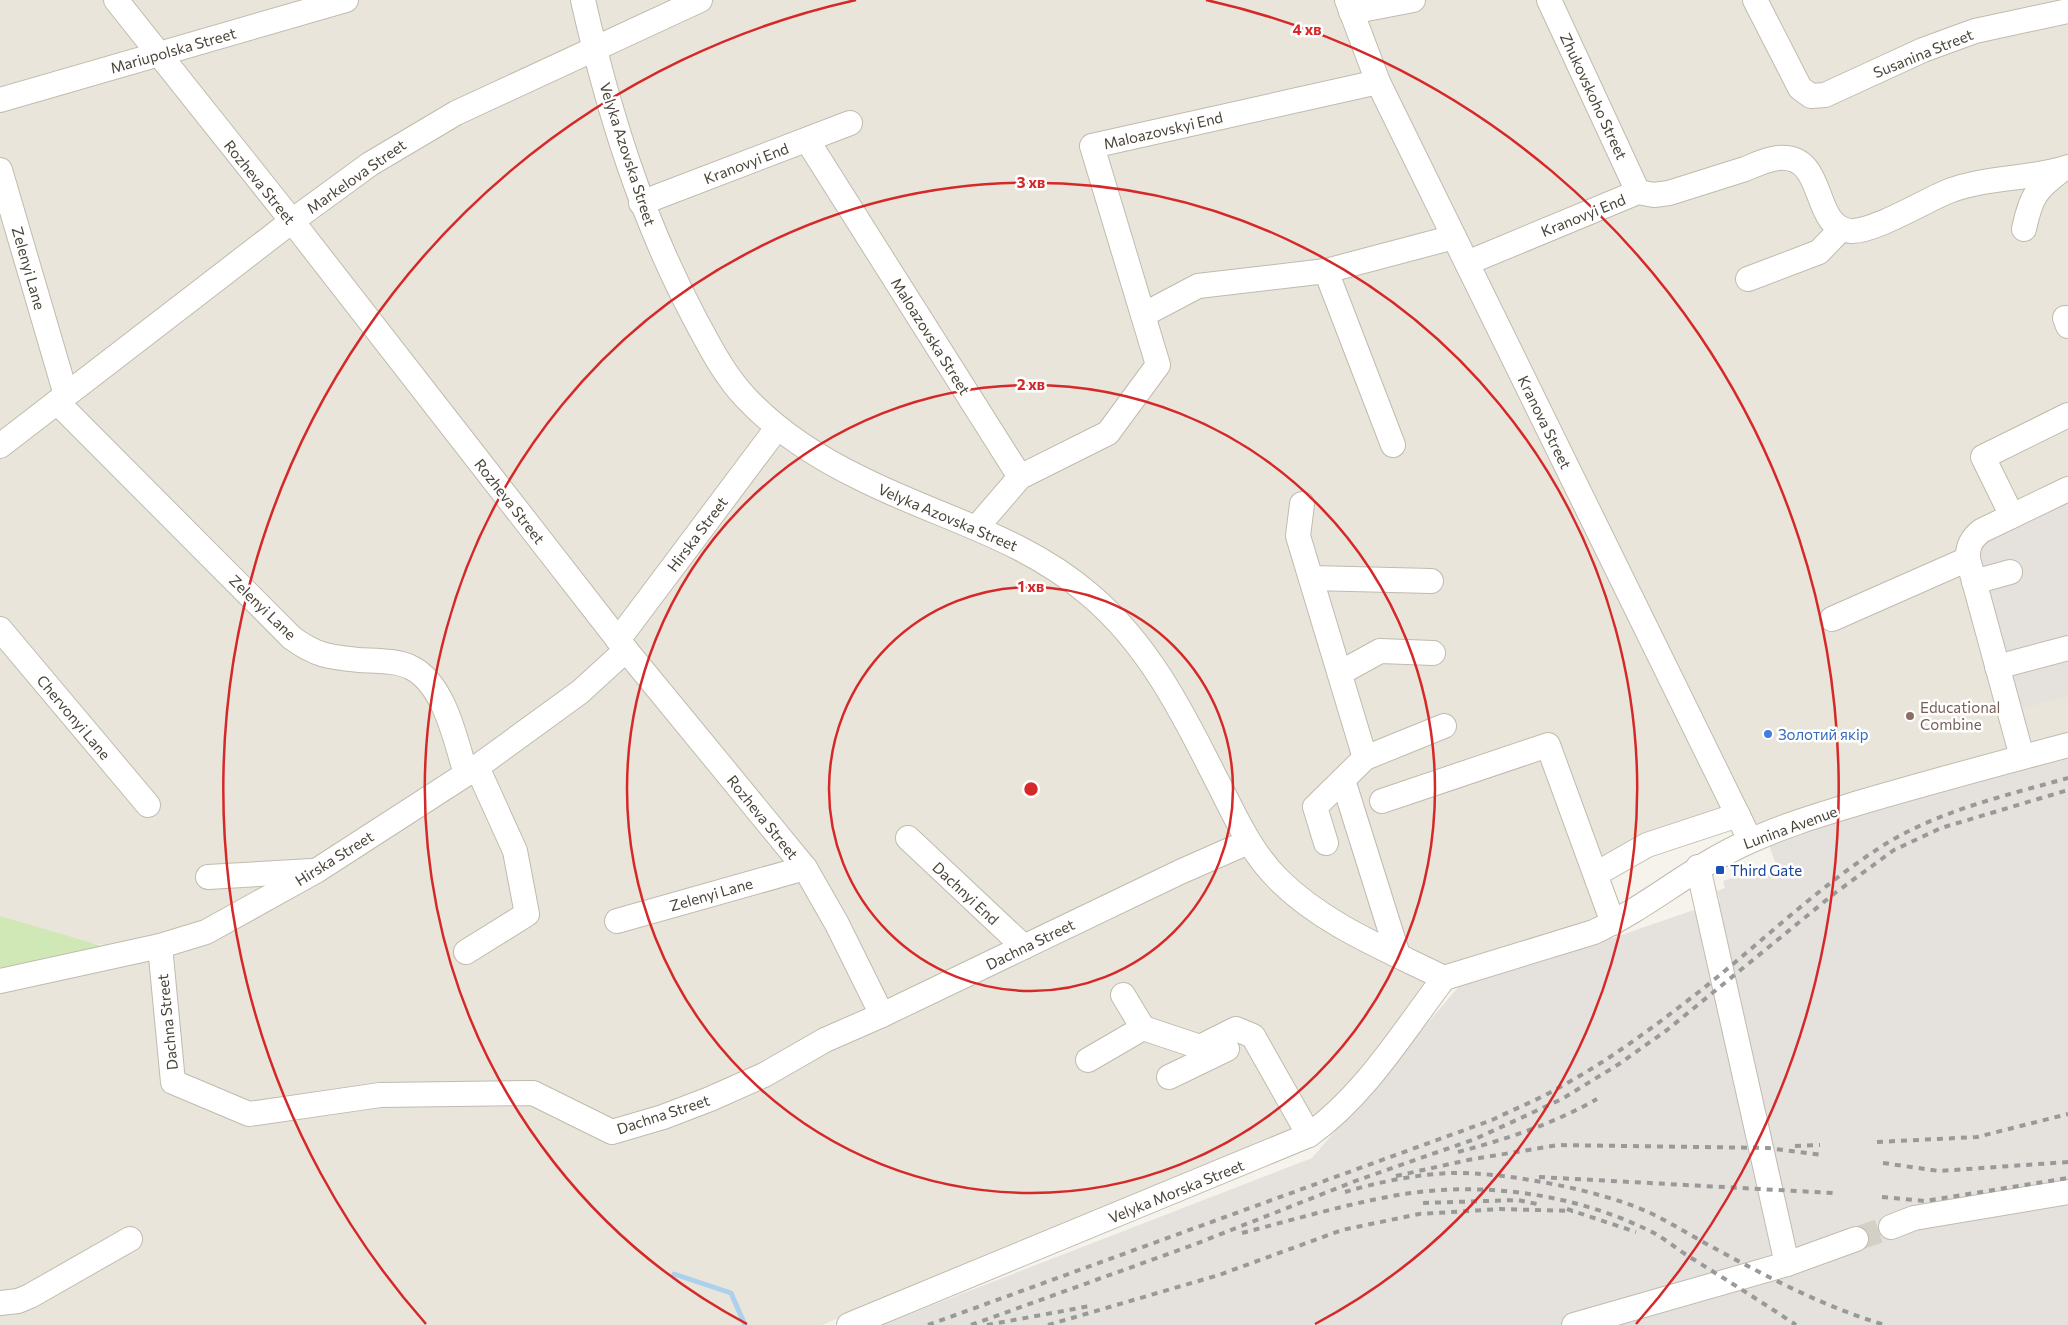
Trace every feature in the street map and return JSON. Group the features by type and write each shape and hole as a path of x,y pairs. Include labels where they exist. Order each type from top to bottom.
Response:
{"street":[{"name":"Rozheva Street","path":"116,0 292,221 622,645 805,868 837,924 882,1015"},
{"name":"Mariupolska Street","path":"0,100 346,0"},
{"name":"Velyka Azovska Street","path":"583,0 617,133 641,203 676,283 716,358 744,397 777,428 820,458 871,484 977,527 1032,554 1090,594 1141,646 1182,710 1248,842 1278,880 1316,910 1444,978"},
{"name":"Markelova Street","path":"0,446 292,221 370,164 456,113 700,0"},
{"path":"1349,6 1413,0"},
{"name":"Zhukovskoho Street","path":"1550,0 1638,192"},
{"name":"Susanina Street","path":"1755,0 1800,88 1811,96 1825,96 1923,50 1975,31 2068,11"},
{"name":"Kranova Street","path":"1349,6 1378,82 1750,840"},
{"name":"Maloazovskyi End","path":"1020,478 1108,433 1158,365 1092,146 1378,82"},
{"name":"Kranovyi End","path":"641,203 850,123"},
{"name":"Maloazovska Street","path":"807,140 1020,478"},
{"name":"Kranovyi End","path":"1467,263 1638,192 1654,195 1669,193 1778,158 1798,161 1812,176 1830,221 1841,229"},
{"path":"2024,229 2030,204 2042,184 2066,168"},
{"path":"1748,279 1819,252 1841,229 1853,231 1870,227 1950,191 1976,183 2066,168"},
{"name":"Zelenyi Lane","path":"0,170 62,398 292,638 310,651 331,658 393,663 411,667 425,677 446,709 472,771 515,850 528,914 466,952"},
{"path":"1143,315 1198,286 1326,271 1454,237"},
{"path":"1326,271 1393,445"},
{"path":"2012,516 1983,456 2068,415"},
{"name":"Hirska Street","path":"0,981 160,946 206,932 316,871 472,771 580,692 622,645 777,428"},
{"path":"977,527 1020,478"},
{"path":"2022,758 1968,559 1968,551 1974,536 2068,489"},
{"path":"1302,504 1298,536 1365,758"},
{"path":"1832,619 1968,559"},
{"path":"1974,582 2010,572"},
{"path":"1311,578 1431,581"},
{"name":"Chervonyi Lane","path":"0,628 148,804"},
{"path":"1997,667 2068,648"},
{"path":"1340,673 1380,652 1434,653"},
{"path":"1326,842 1314,807 1365,758 1444,726"},
{"path":"1382,801 1548,744 1613,923"},
{"name":"Lunina Avenue","path":"1444,978 1573,940 1613,923 1698,867 1750,840 1823,814 1898,791 2068,745"},
{"path":"1343,780 1398,955"},
{"path":"1596,874 1647,846 1738,815"},
{"name":"Dachnyi End","path":"908,838 1024,947"},
{"name":"Dachna Street","path":"160,946 173,1082 249,1114 380,1095 533,1093 612,1132 663,1117 764,1075 825,1040 882,1015 1180,872 1248,842"},
{"path":"1698,867 1787,1264"},
{"name":"Zelenyi Lane","path":"617,921 805,868"},
{"path":"208,877 316,871"},
{"name":"Velyka Morska Street","path":"849,1325 1310,1135 1332,1119 1352,1099 1444,978"},
{"path":"1123,994 1143,1028 1200,1047 1236,1030 1253,1036 1310,1135"},
{"path":"1088,1060 1143,1028"},
{"path":"1169,1077 1253,1036"},
{"path":"1891,1226 1914,1218 2068,1192"},
{"path":"0,1303 18,1301 30,1296 130,1239"},
{"path":"1574,1325 1787,1264 1856,1239"}],"shaded area":[{"path":"0,0 576,0 589,56 739,400 975,532 1088,601 1135,650 1239,841 1430,982 1343,1094 1317,1117 1288,1133 822,1325 0,1325 0,978 104,945 79,941 0,916"},
{"path":"589,0 2068,0 2068,735 1755,829 1743,806 1603,860 1602,917 1442,969 1366,930 1291,881 1257,840 1096,590 872,478 781,422 721,353 648,201"},
{"path":"2068,502 2068,696 2021,709 1979,551 1987,541"},
{"path":"2068,756 2068,1325 881,1325 1312,1158 1461,984 1604,941 1720,901 1717,891 1725,888 1723,881 1754,870 1756,877 1778,870 1769,845 1898,802"}],"green space":[{"path":"0,916 109,948 0,978"}],"waterway":[{"path":"674,1274 731,1293 745,1325"}],"tunnel":[{"path":"1856,1239 1891,1227"}],"railway":[{"path":"928,1325 1492,1120 1552,1092 1597,1066 1649,1030 1700,991 1815,895 1862,859 1887,843 1908,831 1952,812 2068,778"},
{"path":"971,1325 1193,1245 1358,1180 1475,1139 1562,1099 1619,1064 1667,1030 1835,893 1894,850 1941,828 2068,790"},
{"path":"1458,1152 1529,1130 1564,1116 1597,1099"},
{"path":"1877,1142 1977,1137 2068,1114"},
{"path":"1396,1176 1468,1160 1558,1145 1768,1148 1822,1155"},
{"path":"1795,1146 1820,1145"},
{"path":"1883,1163 1939,1171 2068,1162"},
{"path":"1345,1192 1398,1179 1453,1173 1475,1173 1525,1179 1578,1189 1646,1211 1799,1292 1841,1310 1885,1325"},
{"path":"1539,1177 1833,1193"},
{"path":"1882,1197 1925,1201 2068,1178"},
{"path":"1242,1233 1343,1207 1404,1194 1435,1190 1467,1189 1531,1194 1563,1200 1594,1209 1624,1219 1652,1232 1796,1325"},
{"path":"1423,1203 1518,1200 1537,1204"},
{"path":"1048,1325 1219,1275 1342,1230 1419,1214 1500,1209 1573,1211"},
{"path":"1567,1209 1636,1232"},
{"path":"987,1325 1090,1306"}],"place":[{"name":"Educational Combine","path":"1910,716"},
{"name":"Золотий якір","path":"1768,734"},
{"name":"Third Gate","path":"1720,870"}]}
